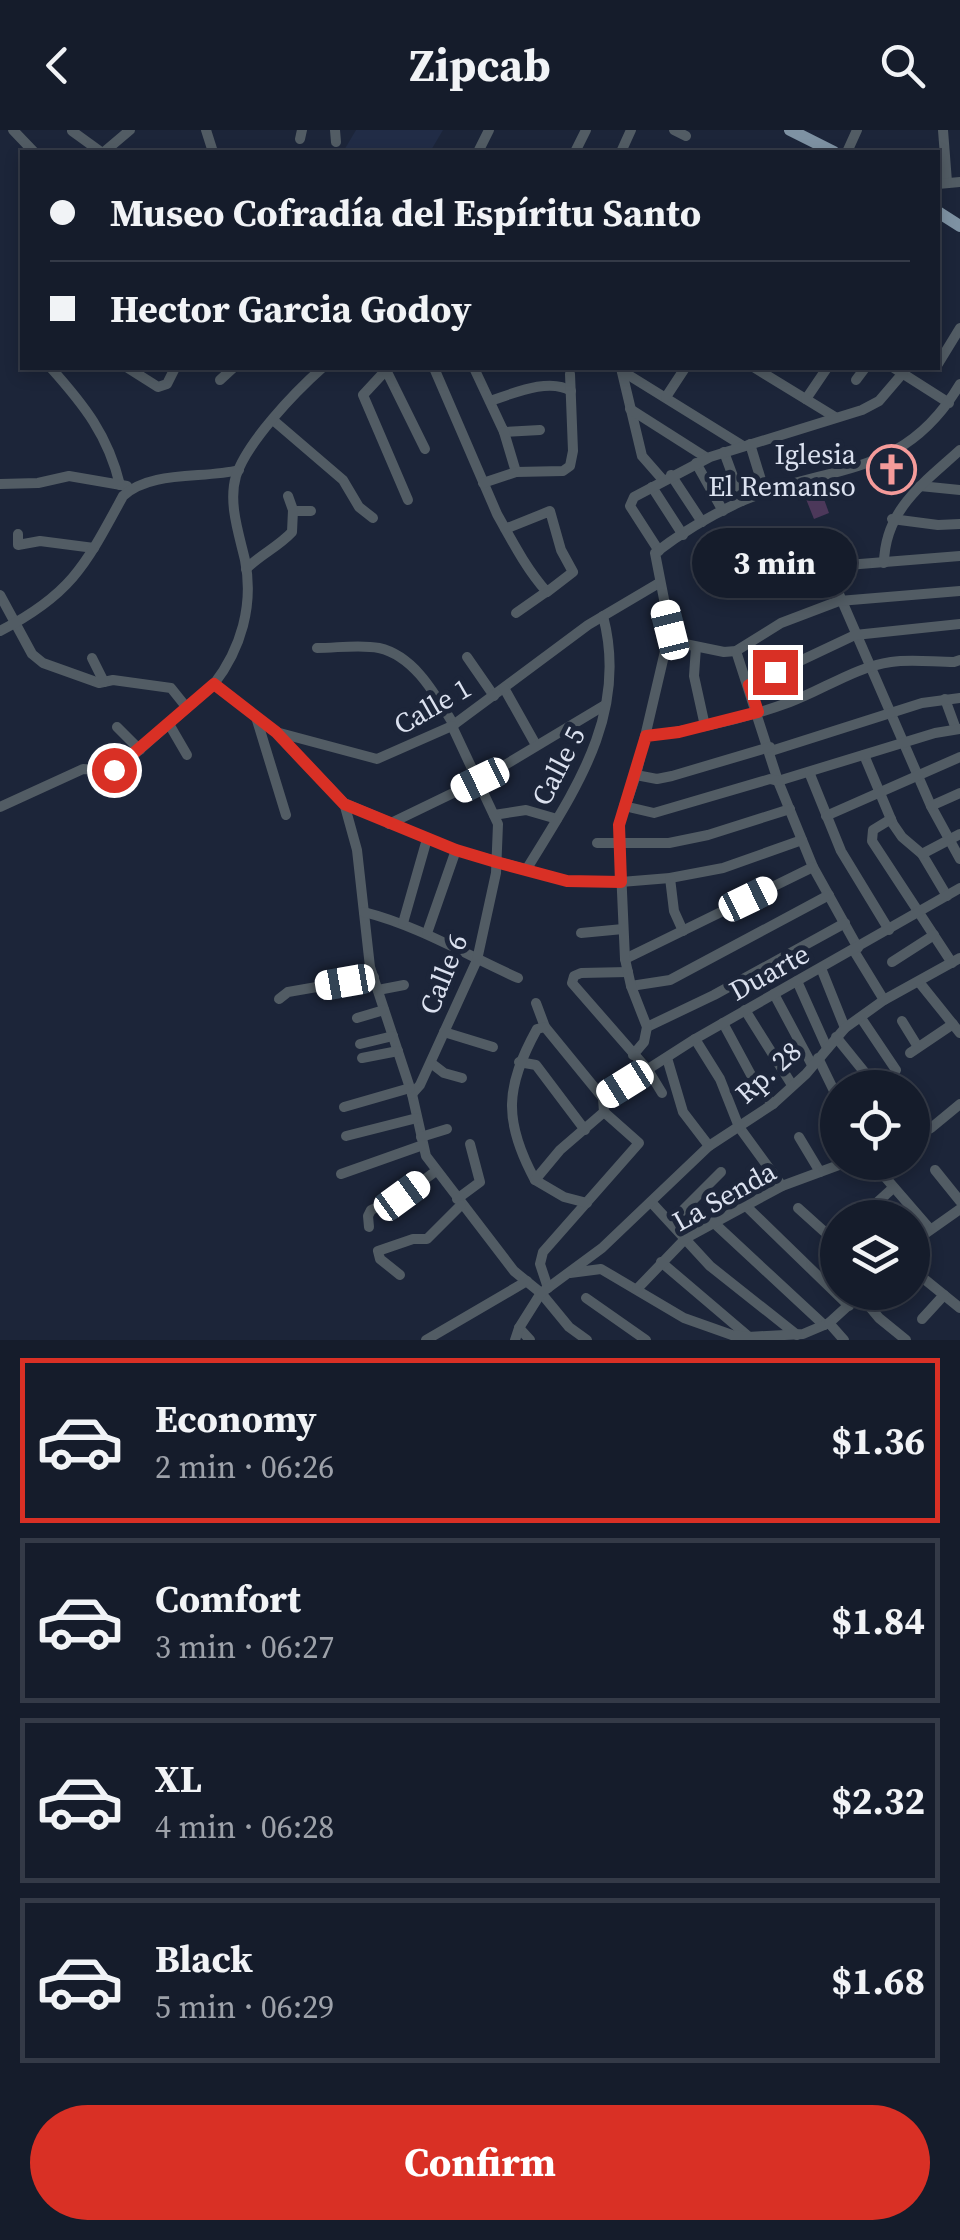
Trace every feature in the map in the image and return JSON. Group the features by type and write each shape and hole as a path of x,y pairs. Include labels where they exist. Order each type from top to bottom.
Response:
{"main road":[{"path":"795,131 830,150"}],"street":[{"path":"13,130 32,150"},
{"path":"105,150 130,130"},
{"path":"943,130 942,183 960,182"},
{"path":"72,132 99,150"},
{"path":"940,360 960,328"},
{"path":"0,631 68,586 94,548 126,486 109,444 79,399 53,370"},
{"path":"131,370 158,386 167,384 175,370"},
{"path":"220,380 231,370"},
{"path":"386,370 363,395 408,500"},
{"path":"387,370 425,448"},
{"path":"475,370 504,432 516,472"},
{"path":"621,370 642,456 667,478 702,522"},
{"path":"623,370 746,445 765,493"},
{"path":"666,398 684,370"},
{"path":"758,370 835,417"},
{"path":"806,399 826,370"},
{"path":"856,380 864,370"},
{"path":"633,1055 644,1042 646,1027 630,986 625,959 619,825 636,775 670,630 659,583 657,552 630,506 634,497 724,452 847,416 879,401 898,370 949,403"},
{"path":"924,386 934,370"},
{"path":"0,807 83,769 114,770 214,684 237,649 242,632 246,569 234,504 235,479 273,420 314,371"},
{"path":"435,371 505,528 546,592"},
{"path":"483,483 516,472 563,471 570,466 570,374"},
{"path":"657,552 742,501 892,454 920,436 960,384"},
{"path":"490,402 549,386 571,391"},
{"path":"630,409 702,461 723,511"},
{"path":"273,420 343,480 359,506 373,518"},
{"path":"504,432 540,430"},
{"path":"884,563 892,519 920,486 960,450"},
{"path":"724,452 742,501"},
{"path":"0,484 38,483 69,476 126,486 239,470"},
{"path":"920,486 960,490"},
{"path":"652,487 683,535"},
{"path":"246,569 292,532 293,511 288,496"},
{"path":"293,511 311,512"},
{"path":"505,528 551,512 560,547 573,570 516,613"},
{"path":"892,519 960,524"},
{"path":"18,559 18,539 94,548"},
{"path":"960,556 835,566 829,570 931,806 955,837 960,859"},
{"name":"Calle 1","path":"214,684 276,732 374,760 398,753 453,726 604,616 659,583"},
{"path":"705,726 690,646 736,651 781,622 840,601 960,591"},
{"path":"0,595 36,658 62,672 104,682 171,688 188,708"},
{"name":"Calle 5","path":"526,870 590,760 602,728 612,647 604,616"},
{"path":"749,685 855,635 960,624"},
{"name":"Calle 6","path":"317,648 372,647 398,656 431,688 480,780 498,824 496,862 477,960 420,1085 410,1091"},
{"path":"736,651 778,781 812,867 884,1000"},
{"path":"467,656 499,692 536,745"},
{"path":"92,658 104,682"},
{"path":"646,736 705,726 792,702 868,667 893,662 960,660"},
{"path":"636,775 672,776 890,712 960,698"},
{"path":"624,806 654,813 958,729 945,699"},
{"path":"389,824 480,780 605,705"},
{"path":"256,717 286,815"},
{"path":"169,724 187,756"},
{"path":"117,727 140,750"},
{"path":"276,732 344,804 456,850 567,881 670,878 723,868 802,840"},
{"path":"864,754 902,837 956,893"},
{"path":"826,816 960,757"},
{"path":"809,772 841,851 889,930"},
{"path":"931,806 960,793"},
{"path":"344,804 357,850 374,977 426,1156 514,1271 545,1290"},
{"path":"494,815 526,810 558,818"},
{"path":"597,843 669,843 708,836 790,810"},
{"path":"891,819 870,835 934,936 956,960"},
{"path":"922,854 955,837"},
{"path":"403,923 426,838"},
{"path":"427,933 456,850"},
{"path":"625,959 812,867"},
{"path":"670,878 674,912 683,931"},
{"name":"Duarte","path":"603,1098 695,1039 956,893"},
{"path":"630,986 670,980 829,895"},
{"path":"364,912 427,933 518,978"},
{"path":"646,1027 844,923"},
{"path":"581,932 623,929"},
{"path":"892,962 934,936"},
{"name":"Rp. 28","path":"545,1290 651,1202 709,1146 773,1104 841,1033 884,1000 956,960"},
{"path":"821,968 841,1033 864,1070"},
{"path":"628,972 581,973 574,976 572,983 648,1070 662,1093"},
{"path":"279,1000 288,992 374,977"},
{"path":"798,981 827,1048"},
{"path":"902,1022 914,1050 956,1029 918,982"},
{"path":"378,990 404,985"},
{"path":"774,994 820,1070"},
{"path":"536,1003 545,1027 603,1098 604,1112 639,1145 539,1257 545,1290 569,1327 586,1340"},
{"path":"357,1018 384,1010"},
{"path":"745,1010 792,1086"},
{"path":"861,1018 896,1070"},
{"path":"723,1023 757,1086 773,1104"},
{"path":"545,1027 537,1029 519,1062 513,1081 514,1122 534,1180 564,1197 587,1203"},
{"path":"444,1032 493,1047"},
{"path":"360,1044 393,1036"},
{"path":"695,1039 720,1079 739,1127 782,1186"},
{"path":"362,1058 398,1050"},
{"path":"666,1058 683,1112 709,1146"},
{"path":"431,1062 444,1073 462,1078"},
{"path":"519,1062 536,1066 585,1130"},
{"path":"344,1107 410,1091"},
{"path":"930,1128 960,1104"},
{"path":"534,1180 560,1150 604,1112"},
{"path":"346,1136 417,1118"},
{"path":"341,1174 448,1129"},
{"path":"799,1137 820,1172"},
{"path":"400,1274 380,1259 378,1250 427,1238 480,1182 470,1144"},
{"path":"936,1170 960,1201"},
{"path":"370,1227 371,1210 402,1196 436,1171"},
{"path":"670,1222 722,1172"},
{"name":"La Senda","path":"637,1289 686,1238 782,1186 820,1172"},
{"path":"886,1180 903,1200"},
{"path":"879,1200 892,1188"},
{"path":"651,1202 710,1266 802,1337"},
{"path":"745,1205 820,1277"},
{"path":"798,1208 820,1228"},
{"path":"930,1228 960,1209"},
{"path":"713,1222 844,1340"},
{"path":"661,1262 748,1336"},
{"path":"570,1273 601,1269 684,1318 732,1335 802,1337 845,1310"},
{"path":"426,1340 527,1281"},
{"path":"930,1284 960,1308"},
{"path":"515,1340 545,1290"},
{"path":"922,1319 944,1295"},
{"path":"586,1298 646,1340"},
{"path":"872,1310 906,1340"},
{"path":"519,1328 530,1340"}],"shaded area":[{"path":"356,130 443,130 431,150 344,150"},
{"path":"820,488 829,513 814,519 804,494"}],"place":[{"name":"Iglesia El Remanso","path":"891,470"}],"route":[{"path":"114,770 214,684 276,732 344,804 456,850 496,862 567,881 621,882 619,825 646,736 679,732 758,712 749,685 775,672"}]}
